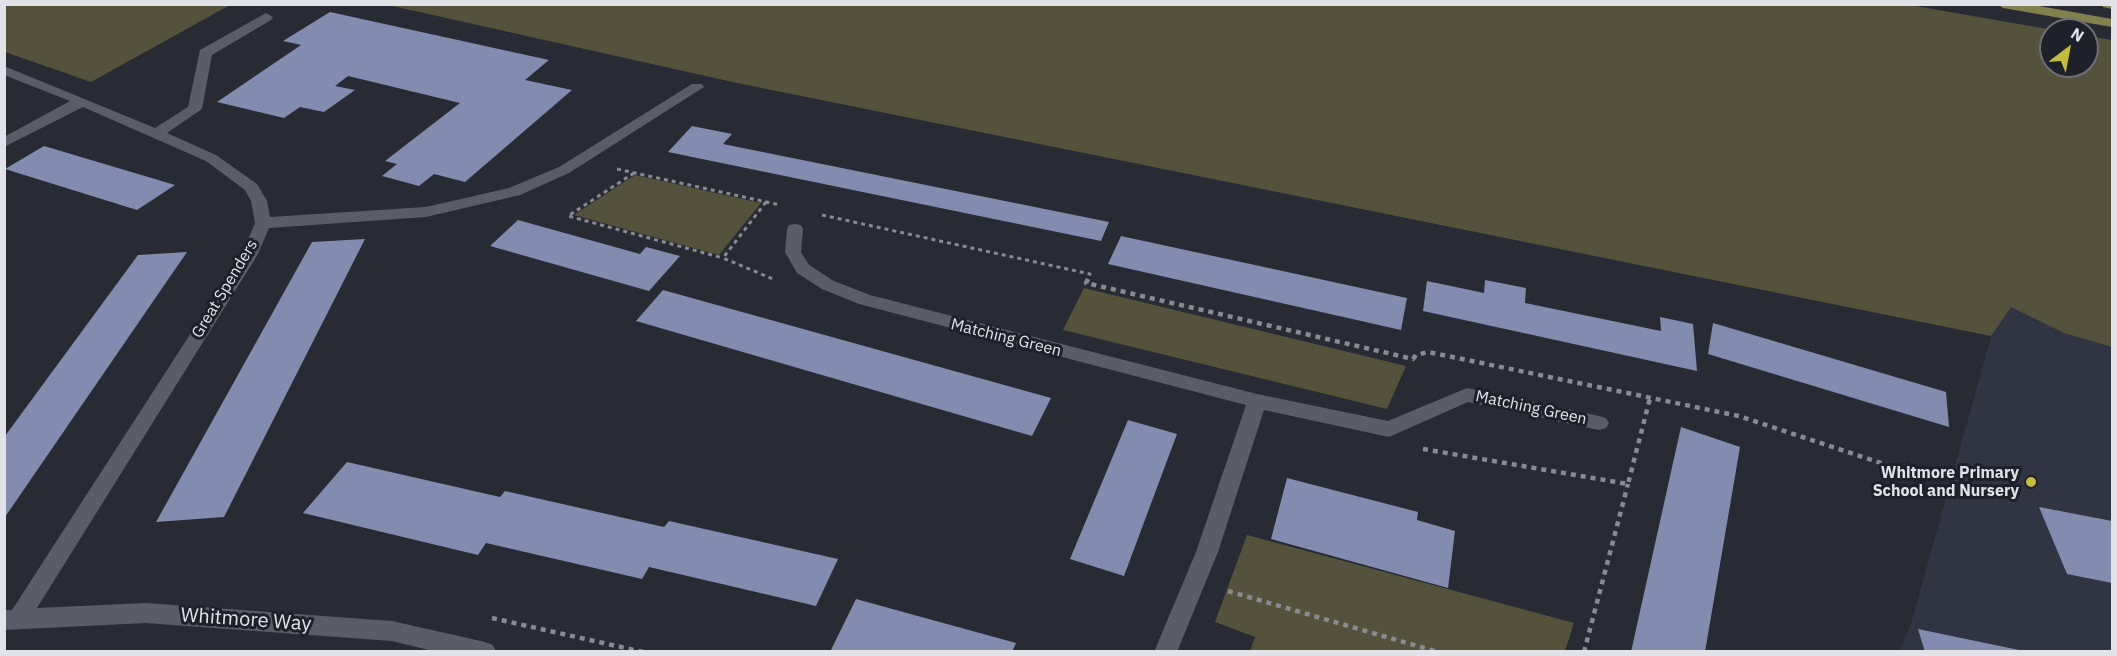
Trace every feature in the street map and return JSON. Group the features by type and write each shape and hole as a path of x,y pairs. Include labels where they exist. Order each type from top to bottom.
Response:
{"main road":[{"path":"2003,4 2112,23"}],"street":[{"path":"156,134 195,109 205,53 266,17"},
{"name":"Great Spenders","path":"4,70 82,101 211,159 252,188 260,201 263,223 250,254 11,619"},
{"path":"263,223 426,212 513,192 564,170 697,87"},
{"path":"4,143 82,101"},
{"name":"Matching Green","path":"795,229 793,252 803,269 828,285 865,300 1257,401 1389,429 1467,395 1599,423"},
{"path":"1165,651 1207,552 1257,401"},
{"name":"Whitmore Way","path":"11,619 158,614 392,631 485,651"}],"path":[{"path":"614,168 790,208"},
{"path":"634,173 568,216 723,258 776,280"},
{"path":"723,258 766,202"},
{"path":"813,213 1090,274 1086,283 1413,359 1416,355 1428,352 1739,416 1914,474"},
{"path":"1584,651 1650,398"},
{"path":"1416,447 1628,484"},
{"path":"1220,588 1438,651"},
{"path":"489,617 643,651"}],"shaded area":[{"path":"5,4 230,5 91,82 5,52"},
{"path":"1904,4 2039,28 2039,78 2099,78 2099,38 2112,40 2112,347 2064,333 2011,307 1991,336 737,83 388,5"},
{"name":"Whitmore Primary School and Nursery","path":"2112,148 2112,651 1899,652 1910,627 1991,337 1995,299"},
{"path":"635,175 761,203 719,255 574,215"},
{"path":"1084,288 1406,366 1387,409 1063,330"},
{"path":"1247,535 1574,623 1565,651 1250,651 1255,637 1215,622"}],"building":[{"path":"330,12 549,60 525,80 572,90 465,182 434,174 419,186 382,176 397,164 385,161 460,103 348,76 335,86 355,90 324,112 300,107 284,118 217,102 301,45 283,41"},
{"path":"692,126 732,134 723,144 1109,222 1101,241 668,152"},
{"path":"44,146 175,185 137,210 5,169"},
{"path":"518,220 640,254 646,247 680,256 649,291 490,246"},
{"path":"1121,236 1407,298 1401,330 1108,264"},
{"path":"365,239 224,517 156,522 312,242"},
{"path":"187,252 5,517 5,436 138,255"},
{"path":"1485,280 1526,288 1525,303 1661,331 1660,317 1693,324 1697,371 1423,311 1427,281 1484,293"},
{"path":"663,290 1051,398 1032,436 636,321"},
{"path":"1713,323 1946,392 1949,427 1708,354"},
{"path":"1128,420 1177,434 1124,576 1070,559"},
{"path":"1681,427 1740,447 1705,652 1631,652"},
{"path":"347,462 500,497 505,491 664,527 669,521 838,559 816,606 649,567 642,579 486,543 478,555 303,513"},
{"path":"1287,478 1418,512 1417,520 1455,531 1448,588 1271,539"},
{"path":"2039,507 2112,521 2112,583 2067,574"},
{"path":"856,599 1016,643 1012,652 830,652"},
{"path":"1918,629 2019,650 2019,652 1925,652"}],"place":[{"name":"Whitmore Primary School and Nursery","path":"2031,482"}]}
